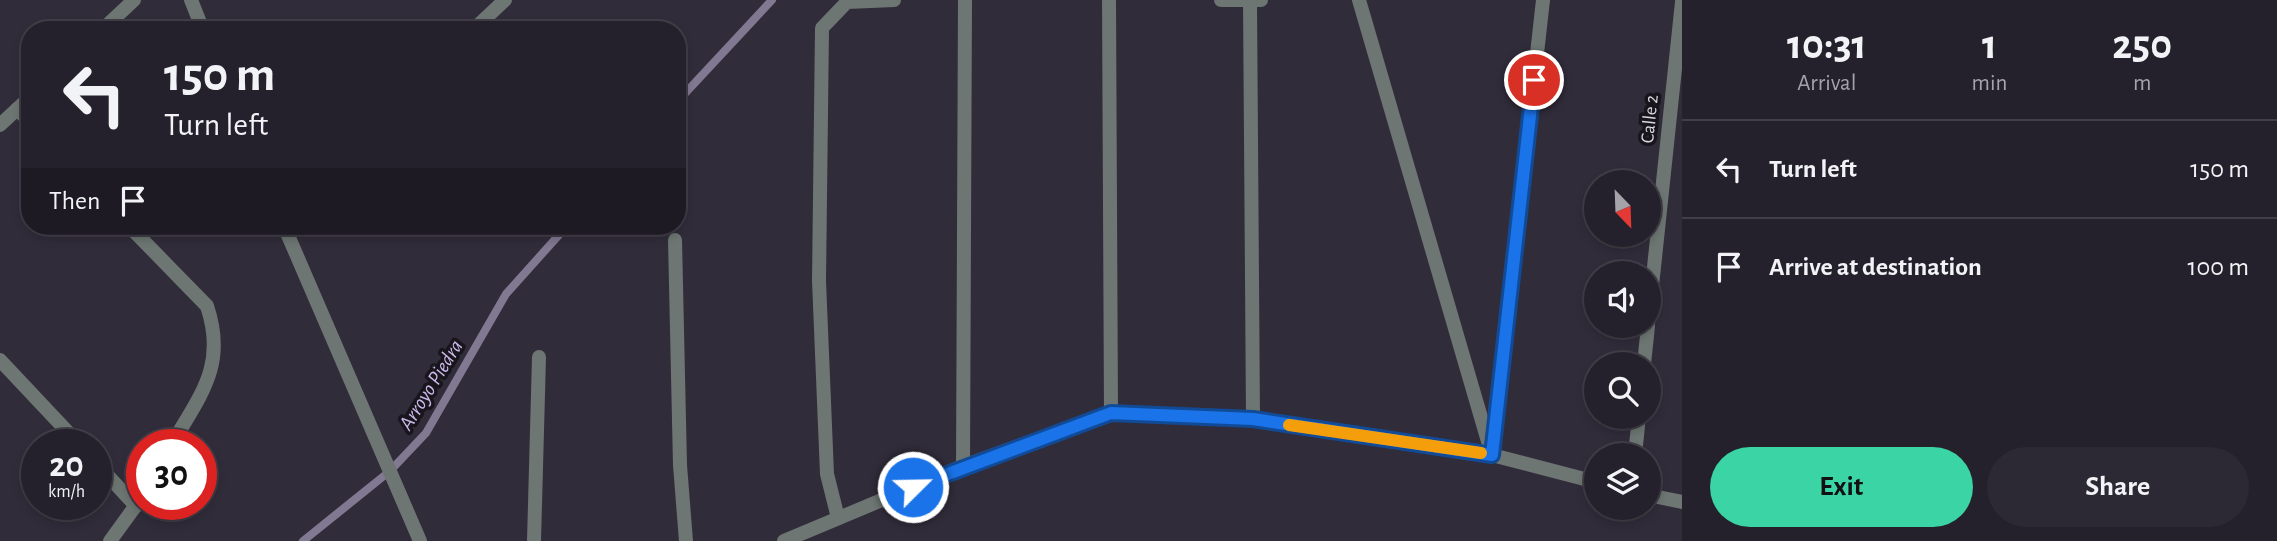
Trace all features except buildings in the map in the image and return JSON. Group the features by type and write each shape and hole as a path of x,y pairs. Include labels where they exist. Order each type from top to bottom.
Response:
{"street":[{"path":"112,21 134,0"},
{"path":"191,0 199,21"},
{"path":"482,21 505,0"},
{"path":"838,518 827,474 820,281 822,28 847,2 894,0"},
{"path":"963,466 965,0"},
{"path":"1109,0 1111,413"},
{"path":"1222,0 1261,0"},
{"path":"1250,0 1253,419"},
{"path":"1359,0 1492,455"},
{"path":"1492,455 1543,0"},
{"name":"Calle 2","path":"1655,261 1682,2"},
{"path":"0,125 21,105"},
{"path":"17,109 21,113"},
{"path":"138,235 206,306 212,323 213,374 181,429"},
{"path":"288,235 420,541"},
{"path":"675,240 680,464 686,541"},
{"path":"534,541 540,357"},
{"path":"0,360 65,429"},
{"path":"784,541 963,466 1111,413 1253,419 1492,455 1584,479"},
{"path":"112,477 126,490"},
{"path":"1661,498 1682,502"},
{"path":"110,541 126,519"}],"waterway":[{"name":"Arroyo Piedra","path":"686,92 772,0"},
{"name":"Arroyo Piedra","path":"303,541 390,471 426,433 506,294 559,235"}],"slow traffic":[{"path":"1289,425 1481,453"}],"route":[{"path":"913,487 963,466 1111,413 1253,419 1492,455 1534,80"}]}
